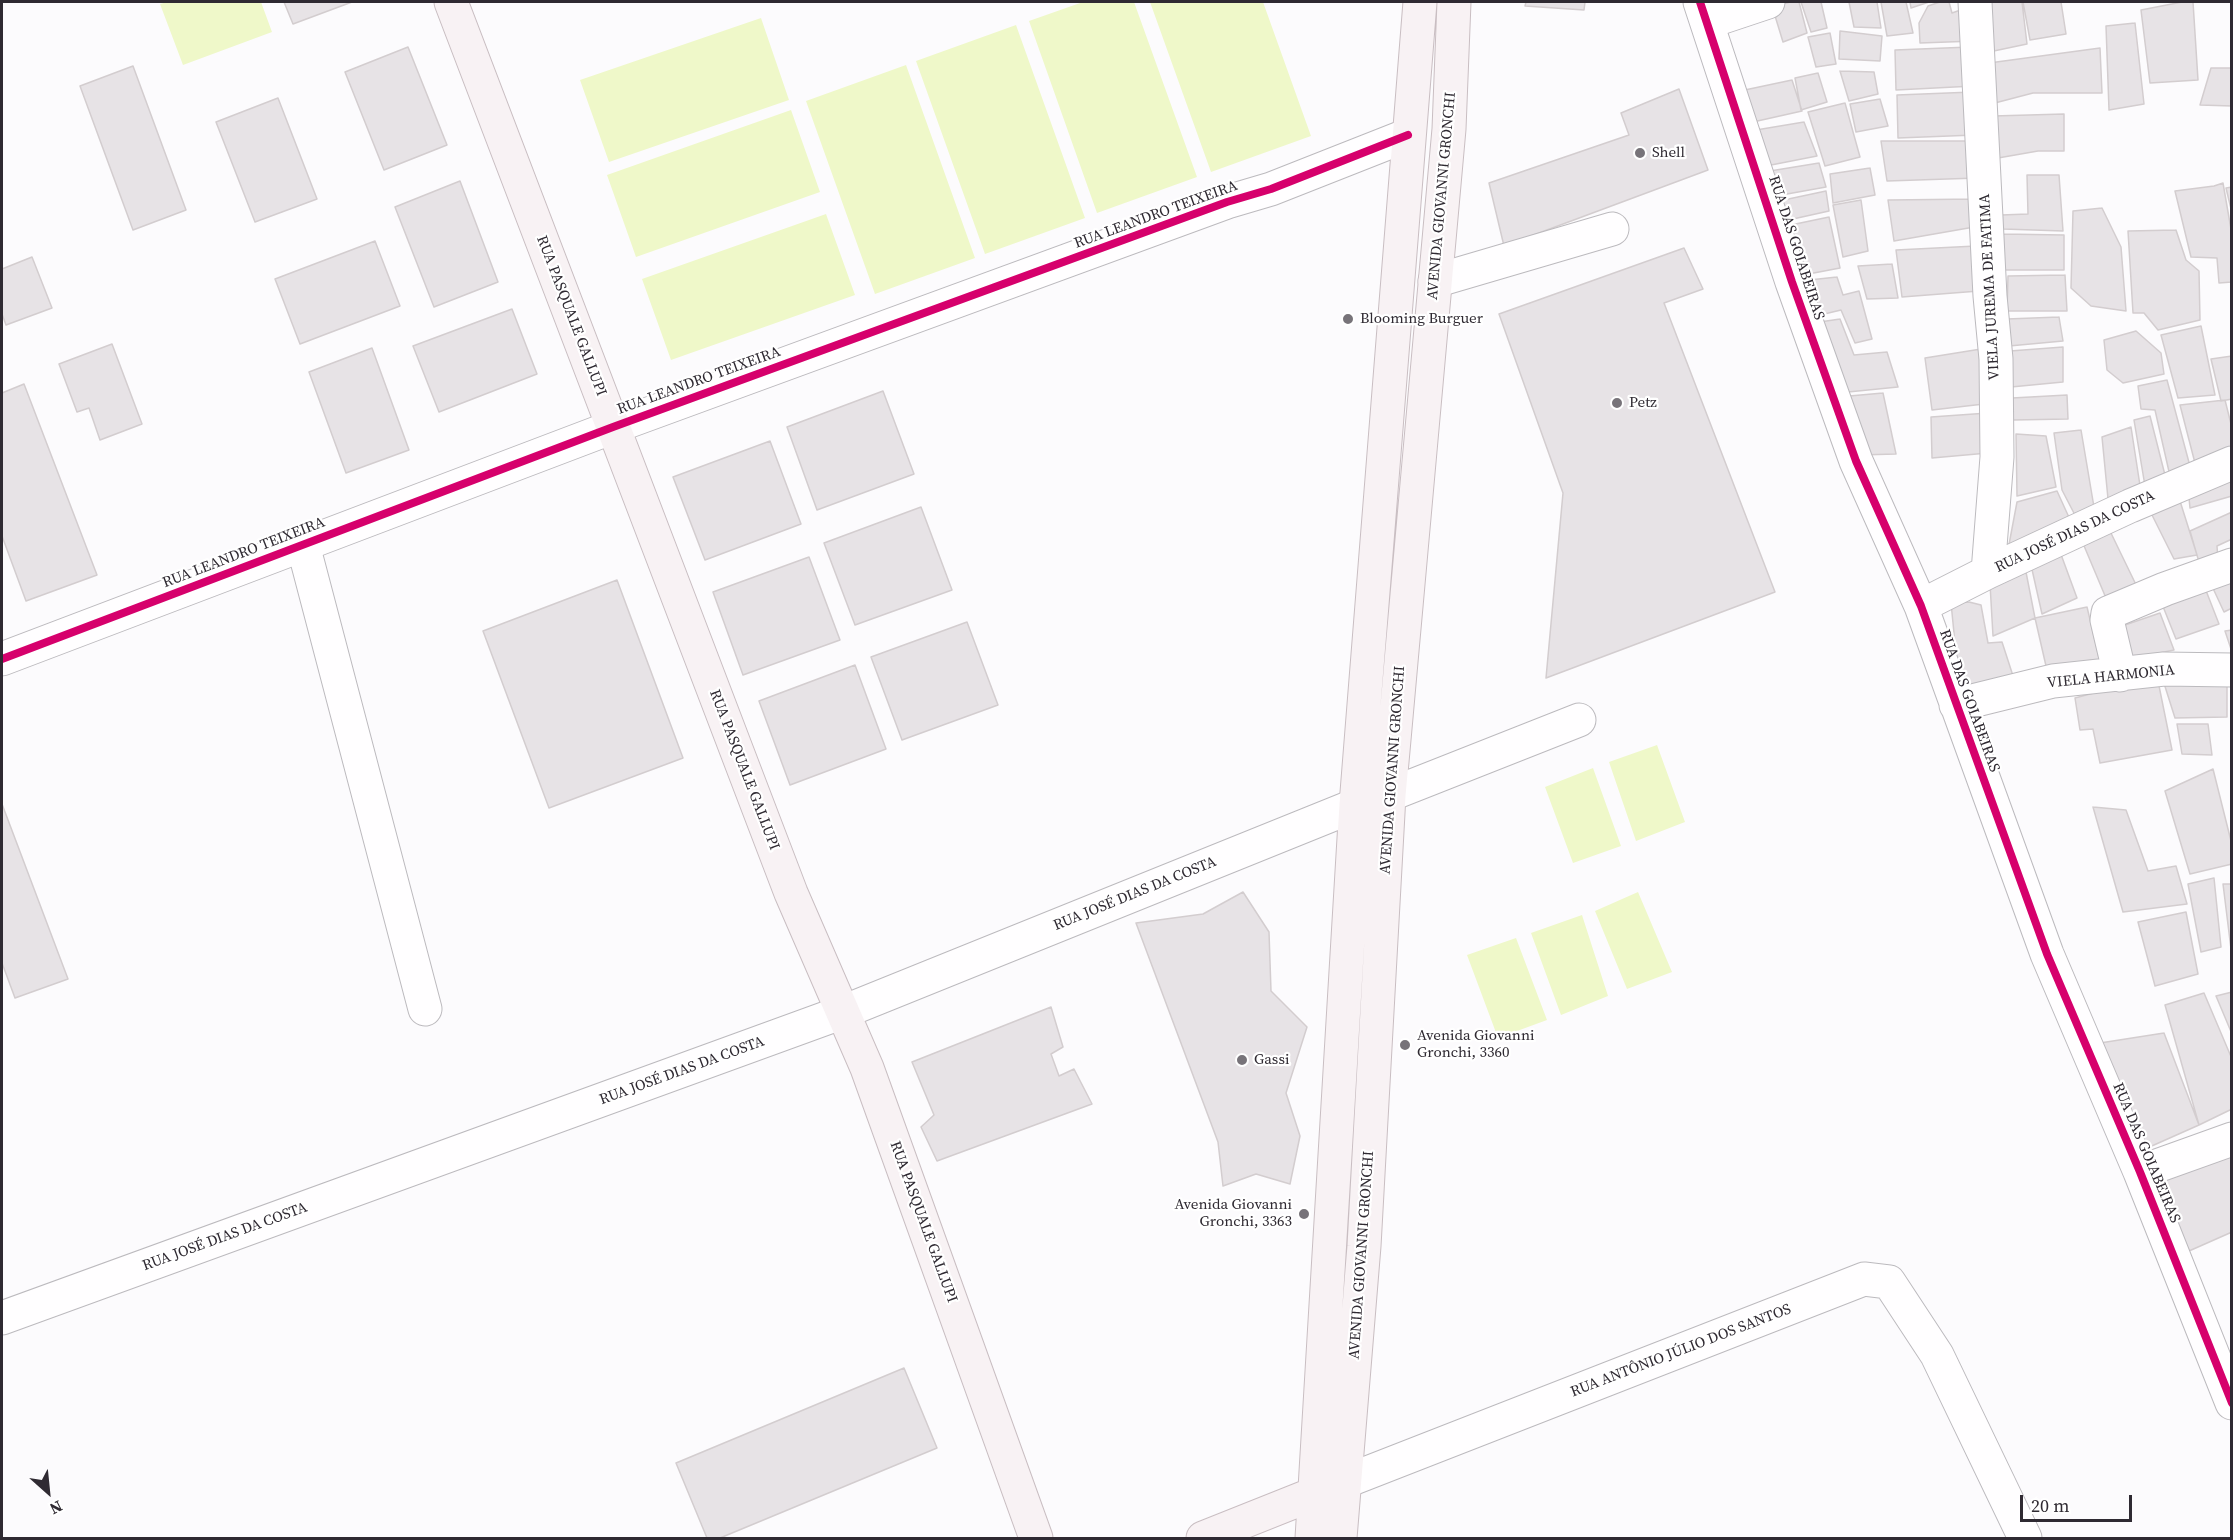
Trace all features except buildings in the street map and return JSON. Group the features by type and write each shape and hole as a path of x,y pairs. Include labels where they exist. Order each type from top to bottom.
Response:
{"main road":[{"name":"RUA PASQUALE GALLUPI","path":"451,2 791,893 867,1068 1036,1539"},
{"name":"AVENIDA GIOVANNI GRONCHI","path":"1340,1539 1329,1488 1356,805 1420,2"},
{"name":"AVENIDA GIOVANNI GRONCHI","path":"1312,1539 1329,1488 1364,1246 1389,795 1449,129 1454,2"},
{"path":"1408,135 1418,129 1424,129 1428,139 1424,279 1431,332"},
{"name":"RUA ANTÔNIO JÚLIO DOS SANTOS","path":"1203,1539 1329,1488"}],"street":[{"path":"1704,12 1768,2"},
{"name":"VIELA JUREMA DE FATIMA","path":"1975,2 1990,296 1996,359 1997,457 1988,572"},
{"name":"RUA DAS GOIABEIRAS","path":"1704,12 1792,282 1856,461 1921,606 2047,954 2140,1172 2232,1403"},
{"name":"RUA LEANDRO TEIXEIRA","path":"2,659 613,427 1215,207 1270,189 1408,135"},
{"path":"1435,281 1612,229"},
{"name":"RUA JOSÉ DIAS DA COSTA","path":"1921,606 2130,506 2232,462"},
{"path":"303,545 426,1009"},
{"path":"2120,675 2108,620 2109,613 2165,589 2232,565"},
{"name":"VIELA HARMONIA","path":"1956,705 2053,681 2164,669 2232,670"},
{"path":"1389,795 1579,720"},
{"name":"RUA JOSÉ DIAS DA COSTA","path":"2,1318 843,1012 1356,805"},
{"path":"2140,1172 2232,1138"},
{"name":"RUA ANTÔNIO JÚLIO DOS SANTOS","path":"1329,1488 1863,1279 1889,1282 1937,1355 2025,1539"}],"green space":[{"path":"167,2 261,2 272,32 183,65 160,4"},
{"path":"1083,2 1134,2 1197,177 1097,213 1029,21"},
{"path":"1150,2 1263,2 1311,136 1211,172"},
{"path":"761,18 789,100 609,162 580,80"},
{"path":"1016,25 1085,218 985,254 916,61"},
{"path":"906,65 975,258 875,294 806,101"},
{"path":"791,110 820,192 636,257 607,175"},
{"path":"826,214 855,295 671,360 642,279"},
{"path":"1657,745 1685,822 1636,841 1609,762"},
{"path":"1593,768 1621,846 1573,863 1545,787"},
{"path":"1638,892 1672,972 1627,989 1595,911"},
{"path":"1582,915 1608,996 1561,1015 1531,933"},
{"path":"1516,938 1547,1020 1498,1038 1467,955"}],"cycle path":[{"path":"1700,2 1792,282 1856,461 1921,606 2047,954 2140,1172 2232,1403"},
{"path":"2,659 613,427 1227,202 1271,189 1408,135"}],"place":[{"name":"Shell","path":"1640,153"},
{"name":"Blooming Burguer","path":"1348,319"},
{"name":"Petz","path":"1617,403"},
{"name":"Avenida Giovanni Gronchi, 3360","path":"1405,1045"},
{"name":"Gassi","path":"1242,1060"},
{"name":"Avenida Giovanni Gronchi, 3363","path":"1304,1214"}]}
